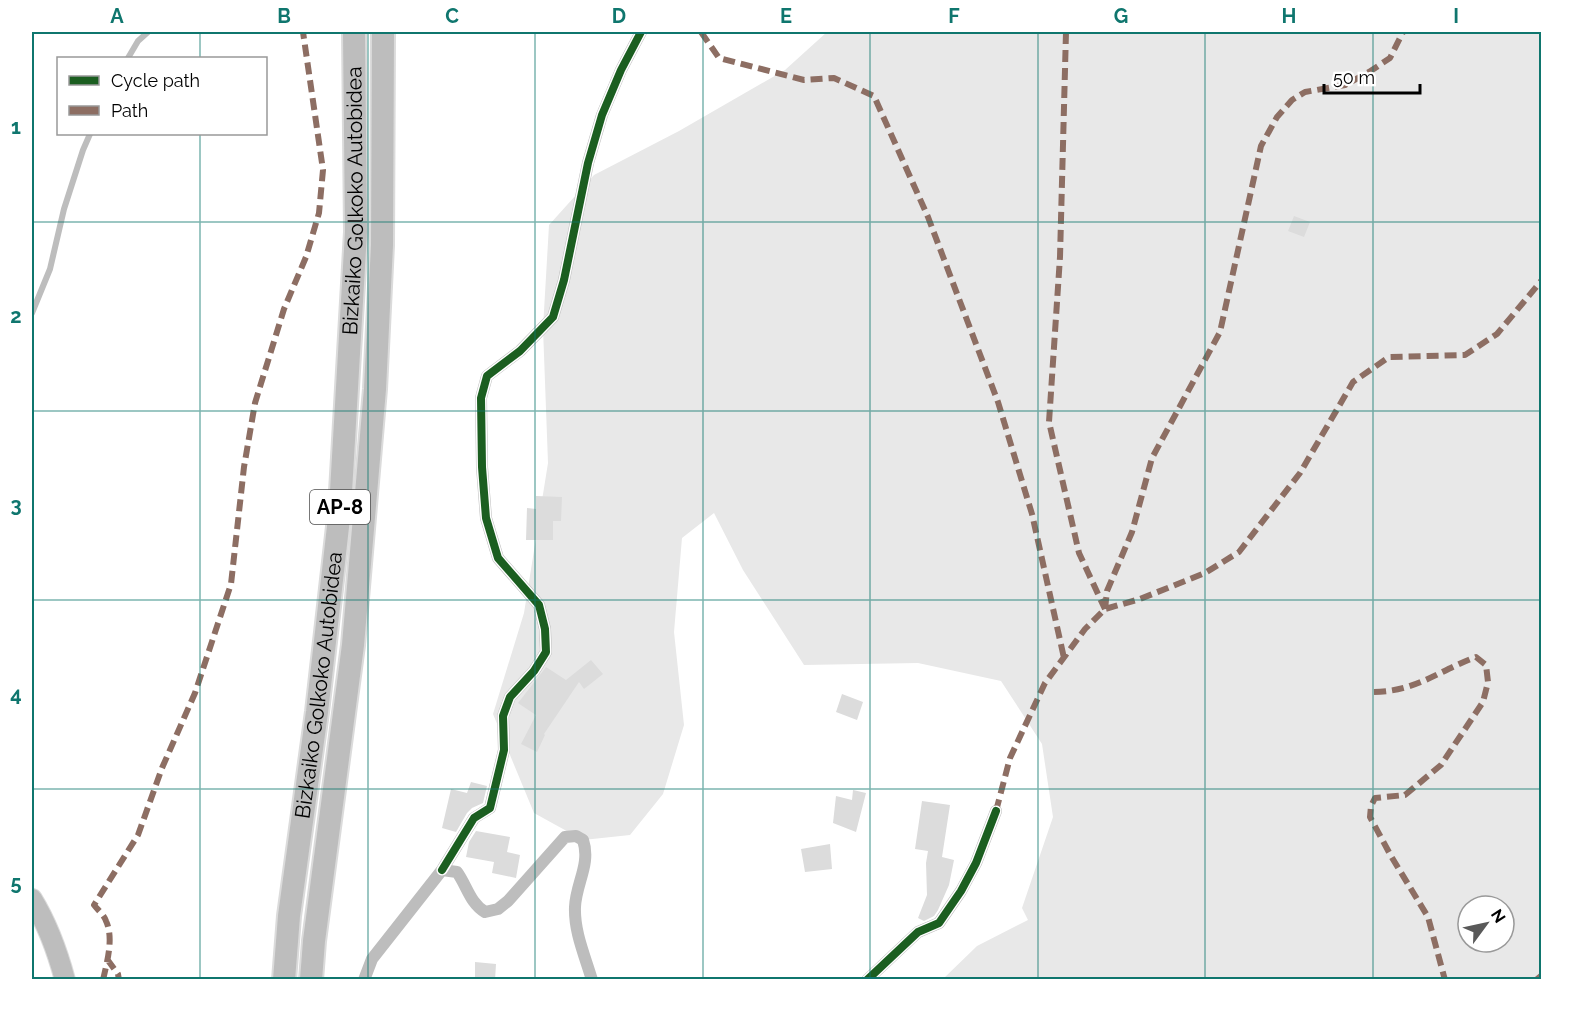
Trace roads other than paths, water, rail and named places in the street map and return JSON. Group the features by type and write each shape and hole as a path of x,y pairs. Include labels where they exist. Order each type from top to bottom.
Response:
{"highway":[{"name":"Bizkaiko Golkoko Autobidea","path":"284,980 340,509 356,232 354,32"},
{"name":"Bizkaiko Golkoko Autobidea","path":"311,980 314,941 353,645 375,389 382,245 383,32"},
{"path":"32,899 56,947 65,980"}],"street":[{"path":"364,980 372,960 442,870 474,818 490,808 504,750 503,716 510,697 534,671 546,652 545,629 539,605 498,558 486,518 482,467 481,398 487,376 520,351 553,317 564,280 588,163 602,115 621,70 641,32"},
{"path":"867,980 918,932 939,923 961,891 976,863 996,811"},
{"path":"442,870 457,872 475,906 485,912 498,909 508,901 565,837 576,836 584,840 587,852 576,892 576,927 592,980"}],"lane":[{"path":"129,57 138,41 148,32"},
{"path":"32,313 50,269 64,209 90,135"}]}
